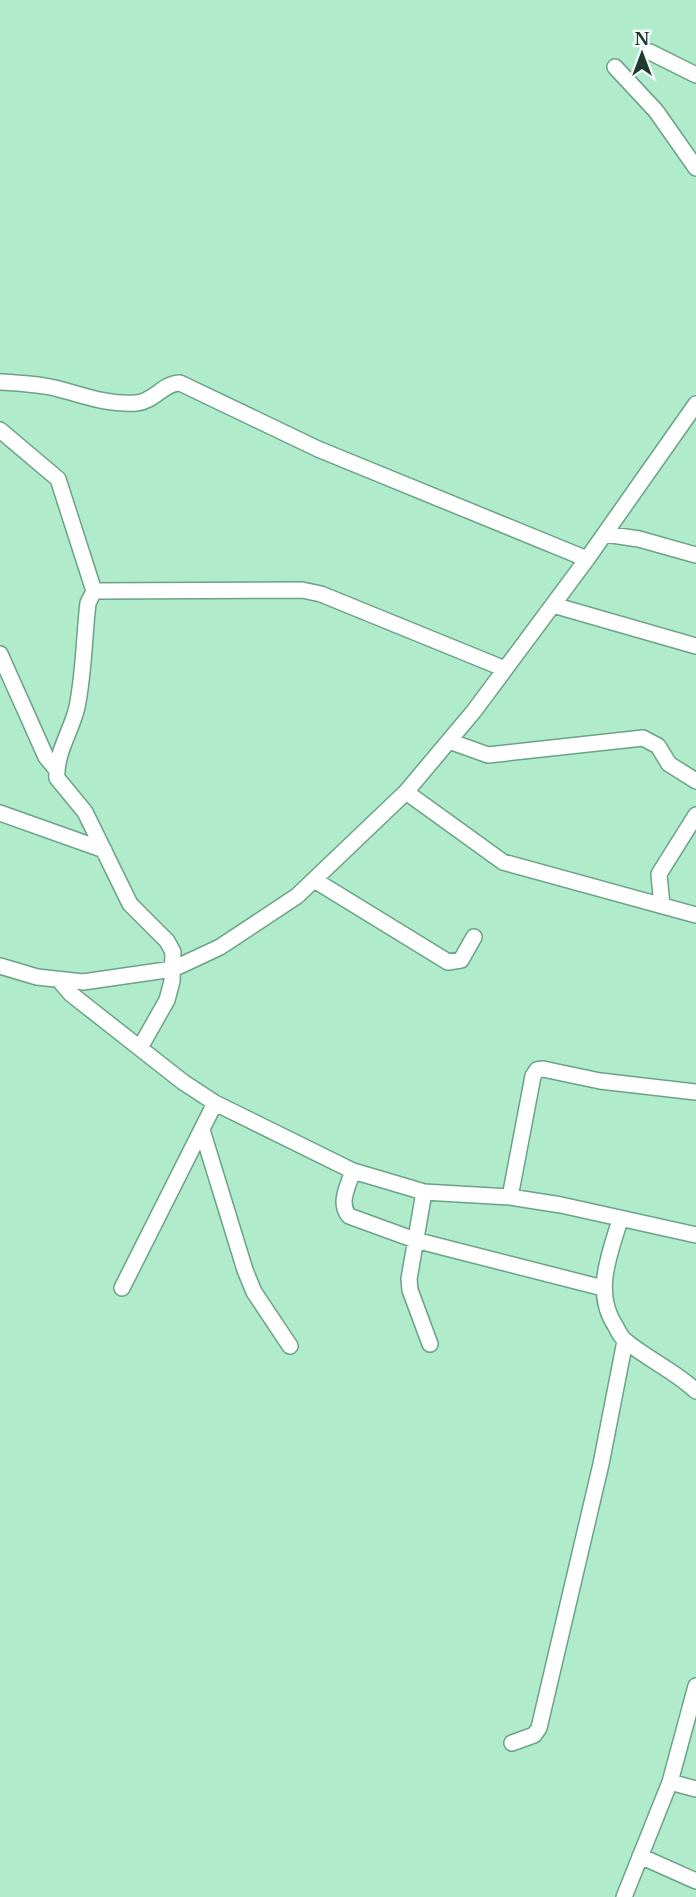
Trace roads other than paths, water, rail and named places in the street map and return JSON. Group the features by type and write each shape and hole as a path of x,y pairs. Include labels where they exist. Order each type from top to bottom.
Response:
{"street":[{"path":"650,52 696,75"},
{"path":"615,67 656,111 696,168"},
{"path":"0,382 45,386 84,398 124,403 148,401 169,385 180,383 318,449 587,559"},
{"path":"0,966 59,980 83,982 173,969 220,947 316,881 406,792 449,741 587,559 696,404"},
{"path":"0,430 58,479 94,591 88,603 78,703 57,769 60,784 84,812 130,904 167,940 173,952 173,969 167,1000 141,1046"},
{"path":"605,534 696,555"},
{"path":"94,591 302,590 321,594 505,669"},
{"path":"553,605 696,646"},
{"path":"0,654 46,757 57,769"},
{"path":"449,741 488,755 643,738 658,746 669,764 696,781"},
{"path":"406,792 503,862 696,915"},
{"path":"0,813 104,850"},
{"path":"662,906 659,874 696,815"},
{"path":"316,881 447,962 461,960 474,937"},
{"path":"59,980 71,994 141,1046 183,1082 215,1103 353,1171 424,1192 510,1197 561,1205 620,1220 696,1235"},
{"path":"510,1197 533,1076 537,1070 543,1069 600,1081 696,1092"},
{"path":"122,1288 215,1103"},
{"path":"202,1130 245,1270 254,1292 290,1346"},
{"path":"353,1171 343,1202 344,1210 350,1216 415,1240 603,1288"},
{"path":"424,1192 410,1266 410,1290 430,1344"},
{"path":"620,1220 604,1275 603,1288 610,1319 625,1341 677,1374 696,1391"},
{"path":"512,1743 534,1735 539,1728 601,1464 625,1341"},
{"path":"624,1897 670,1782 696,1686"},
{"path":"670,1782 696,1789"},
{"path":"640,1856 696,1881"}]}
